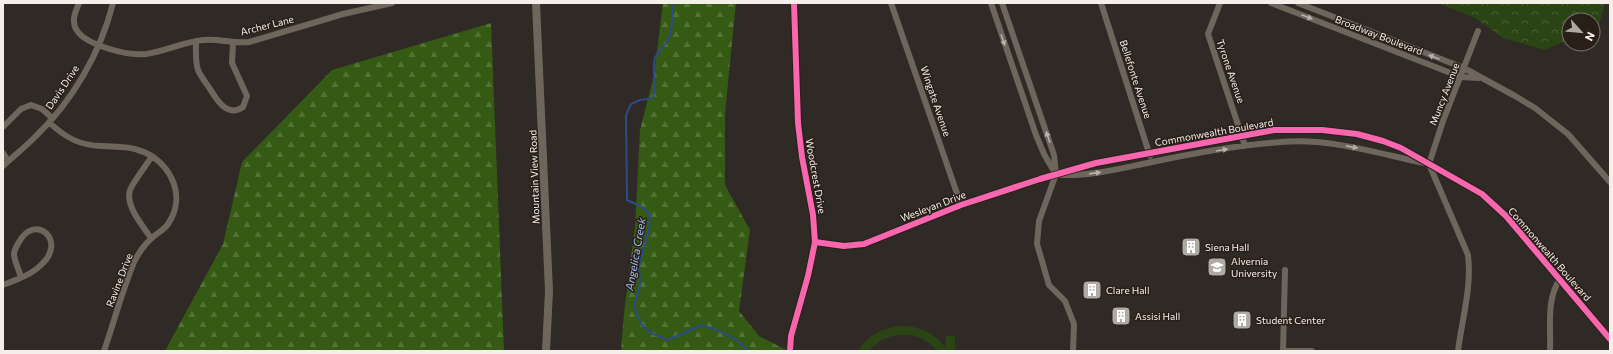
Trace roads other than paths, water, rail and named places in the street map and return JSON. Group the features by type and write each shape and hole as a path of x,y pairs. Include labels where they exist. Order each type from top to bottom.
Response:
{"street":[{"name":"Archer Lane","path":"79,3 74,18 75,27 81,36 98,44 131,54 147,54 196,41 214,40 233,43 257,40 343,14 392,3"},
{"name":"Davis Drive","path":"5,163 36,136 68,98 105,30 113,3"},
{"name":"Mountain View Road","path":"536,3 549,291 546,351"},
{"name":"Woodcrest Drive","path":"789,348 815,242 814,216 802,157 798,123 794,3"},
{"name":"Wingate Avenue","path":"891,3 961,205"},
{"path":"991,3 1036,134 1044,154 1056,174"},
{"path":"1002,3 1054,155 1056,174 1039,221 1037,244 1049,285 1065,300 1074,324 1073,351"},
{"name":"Bellefonte Avenue","path":"1101,3 1152,162"},
{"name":"Tyrone Avenue","path":"1220,3 1208,34 1245,146"},
{"name":"Broadway Boulevard","path":"1271,3 1461,77 1482,79"},
{"name":"Broadway Boulevard","path":"1298,3 1464,68 1515,96 1535,108 1572,139 1610,182"},
{"name":"Muncy Avenue","path":"1429,164 1478,31"},
{"path":"196,41 197,64 201,76 222,106 228,110 236,111 243,107 248,96 232,63 233,43"},
{"name":"Ravine Drive","path":"3,127 21,109 31,105 42,109 66,136 85,144 127,147 147,153 164,165 168,171 176,190 177,197 174,212 168,224 151,238 134,262 104,351"},
{"name":"Commonwealth Boulevard","path":"1056,174 1096,163 1274,130 1322,130 1357,134 1383,141 1401,148 1473,189 1489,201 1506,216 1610,339"},
{"name":"Commonwealth Boulevard","path":"1056,174 1079,175 1109,171 1245,146 1282,142 1327,143 1350,146 1429,164"},
{"path":"3,153 5,163"},
{"path":"151,238 134,212 129,198 132,187 152,156"},
{"path":"1429,164 1468,255 1470,268 1458,351"},
{"name":"Wesleyan Drive","path":"815,242 844,246 864,244 961,205 1056,174"},
{"path":"3,285 21,277 40,267 50,252 52,244 51,240 42,230 35,229 26,232 16,248 15,257 21,277"},
{"path":"1285,270 1284,351 1312,351"},
{"path":"1550,351 1551,301 1556,285 1560,279"}],"waterway":[{"name":"Angelica Creek","path":"673,3 670,36 655,58 655,88 653,98 640,100 631,104 626,115 627,200 640,206 650,214 649,229 639,266 640,285 634,306 641,324 651,333 668,340 702,325 733,338 748,351"}],"place":[{"name":"Siena Hall","path":"1191,247"},
{"name":"Alvernia University","path":"1217,267"},
{"name":"Clare Hall","path":"1092,290"},
{"name":"Assisi Hall","path":"1121,316"},
{"name":"Student Center","path":"1242,320"}]}
